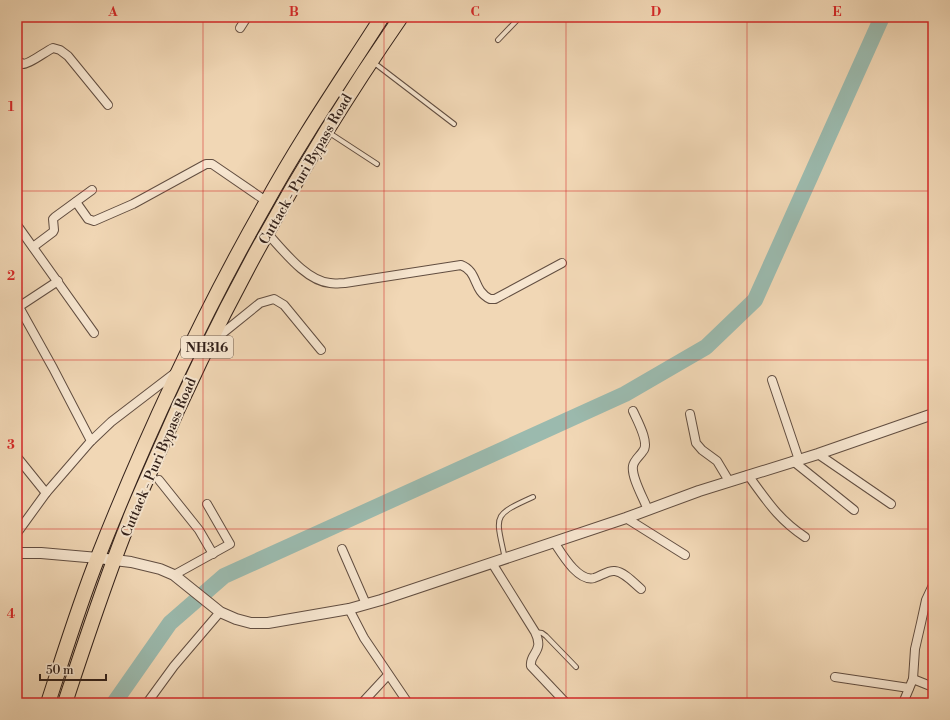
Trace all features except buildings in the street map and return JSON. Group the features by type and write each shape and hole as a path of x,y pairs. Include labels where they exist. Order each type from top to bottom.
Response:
{"highway":[{"name":"Cuttack - Puri Bypass Road","path":"48,703 75,621 98,558 143,448 178,370 266,202 382,17"},
{"name":"Cuttack - Puri Bypass Road","path":"65,703 97,606 129,521 208,345 292,187 326,131 401,17"}],"street":[{"path":"240,28 247,17"},
{"path":"17,61 23,64 28,63 47,50 53,48 60,50 68,56 108,105"},
{"path":"77,204 88,219 94,221 133,204 206,164 217,166 266,202"},
{"path":"33,248 53,232 53,219 77,204 92,190"},
{"path":"17,225 94,333"},
{"path":"267,233 304,272 314,279 329,283 346,283 462,265 467,267 472,272 476,285 490,300 495,299 562,262"},
{"path":"58,282 18,307 53,368 91,441"},
{"path":"208,345 260,303 274,299 284,305 321,350"},
{"path":"17,533 46,493 91,441 111,422 178,370"},
{"path":"772,380 796,460 854,510"},
{"path":"633,411 646,442 644,451 633,466 634,475 648,510"},
{"path":"690,414 696,443 702,450 717,461 729,481"},
{"path":"17,553 41,553 98,558 149,566 178,578 217,610 236,619 251,623 268,623 349,609 366,604 492,564 729,481 818,454 933,414"},
{"path":"818,454 891,504"},
{"path":"17,457 46,493"},
{"path":"748,475 772,508 784,521 805,537"},
{"path":"159,480 199,530 213,554"},
{"path":"178,578 230,544 207,504"},
{"path":"626,518 685,555"},
{"path":"554,542 565,558 577,572 583,576 593,578 614,571 621,573 641,589"},
{"path":"342,549 366,604"},
{"path":"492,564 535,632 539,641 531,666 566,703"},
{"path":"903,703 913,679 915,649 926,600 933,585"},
{"path":"349,609 364,638 408,703"},
{"path":"147,703 217,610"},
{"path":"362,703 388,674"},
{"path":"835,677 910,688"},
{"path":"913,679 933,687"}],"lane":[{"path":"498,40 520,17"},
{"path":"371,61 454,124"},
{"path":"326,131 377,164"},
{"path":"505,559 498,522 500,516 510,507 533,497"},
{"path":"535,632 542,633 546,636 576,667"}],"waterway":[{"path":"114,703 170,623 224,576 625,394 706,347 755,300 882,17"}]}
